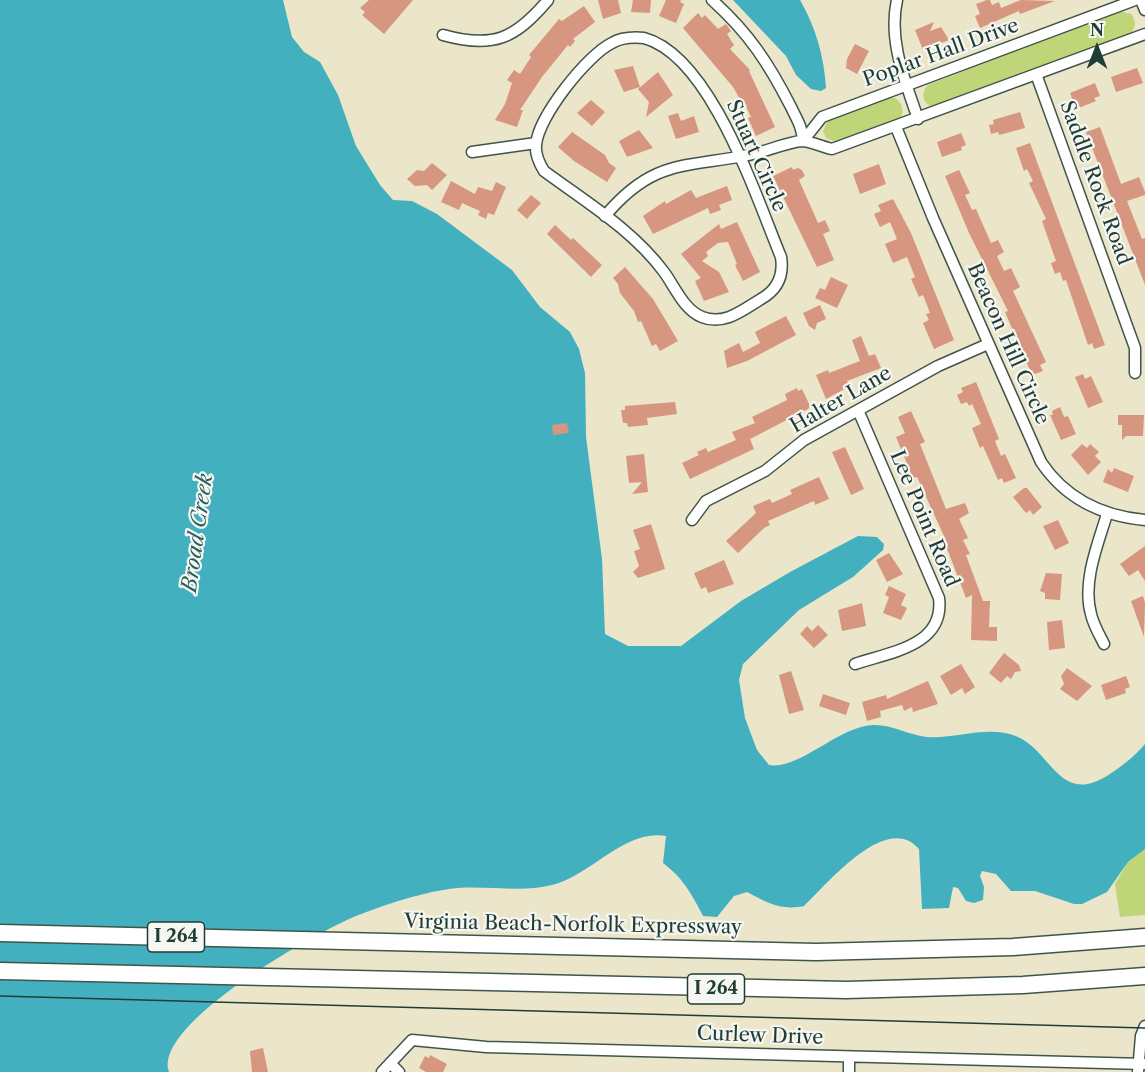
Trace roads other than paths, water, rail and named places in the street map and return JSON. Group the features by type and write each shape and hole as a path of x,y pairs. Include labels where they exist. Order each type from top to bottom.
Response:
{"highway":[{"name":"Virginia Beach-Norfolk Expressway","path":"0,933 816,952 1013,947 1145,937"},
{"name":"I 264","path":"0,972 846,990 1001,986 1145,976"}],"street":[{"path":"443,35 478,42 505,38 519,31 548,0"},
{"path":"712,0 742,29 767,61 800,122 803,141"},
{"path":"897,0 894,31 896,52 918,119"},
{"name":"Poplar Hall Drive","path":"803,141 822,117 1136,0"},
{"path":"1141,0 1145,10"},
{"path":"605,216 628,192 664,170 706,160 739,157 803,141 832,149 1145,34"},
{"name":"Stuart Circle","path":"644,38 655,41 673,52 705,91 739,157 783,266 781,276 770,293 729,318 712,320 691,311 643,248 605,216 544,171 539,163 536,143 550,110 587,63 611,43 623,39 644,38"},
{"name":"Saddle Rock Road","path":"1036,74 1135,348 1135,373"},
{"name":"Beacon Hill Circle","path":"896,127 988,344 1046,468 1074,496 1107,513 1145,520"},
{"path":"472,152 536,143"},
{"name":"Halter Lane","path":"692,520 706,501 765,471 804,440 938,366 988,344"},
{"name":"Lee Point Road","path":"855,664 921,642 935,627 940,608 939,598 858,410"},
{"path":"1104,644 1091,616 1089,593 1094,558 1107,513"},
{"name":"Curlew Drive","path":"382,1072 412,1040 486,1047 849,1057 986,1066 1140,1067 1141,1036 1145,1026"},
{"path":"849,1057 849,1072"},
{"path":"390,1063 399,1072"}],"water":[{"name":"Broad Creek","path":"0,0 283,0 292,37 304,52 320,62 338,95 356,146 380,185 393,200 412,201 437,214 512,270 540,307 570,332 579,349 585,373 586,437 602,559 605,634 628,646 681,646 741,601 790,572 858,536 877,537 884,544 883,550 853,577 799,610 743,664 739,680 745,718 757,750 769,765 781,765 793,761 859,727 879,725 927,737 981,732 1013,735 1037,751 1066,780 1077,784 1090,783 1107,776 1145,744 1145,849 1128,862 1107,892 1082,904 1074,904 1035,891 1011,891 996,874 982,871 980,876 984,887 983,900 974,903 966,901 958,888 953,887 949,908 922,909 919,849 906,840 891,839 858,855 804,906 781,906 747,892 734,896 717,917 703,916 686,886 663,863 666,836 651,836 636,839 567,880 552,885 525,889 457,888 443,890 388,904 336,925 275,960 210,1006 186,1030 171,1052 169,1072 0,1072"},
{"path":"733,0 800,0 811,21 818,42 826,88 821,91 811,89 796,75 786,56"}],"tram line":[{"path":"0,996 1145,1028"}]}
